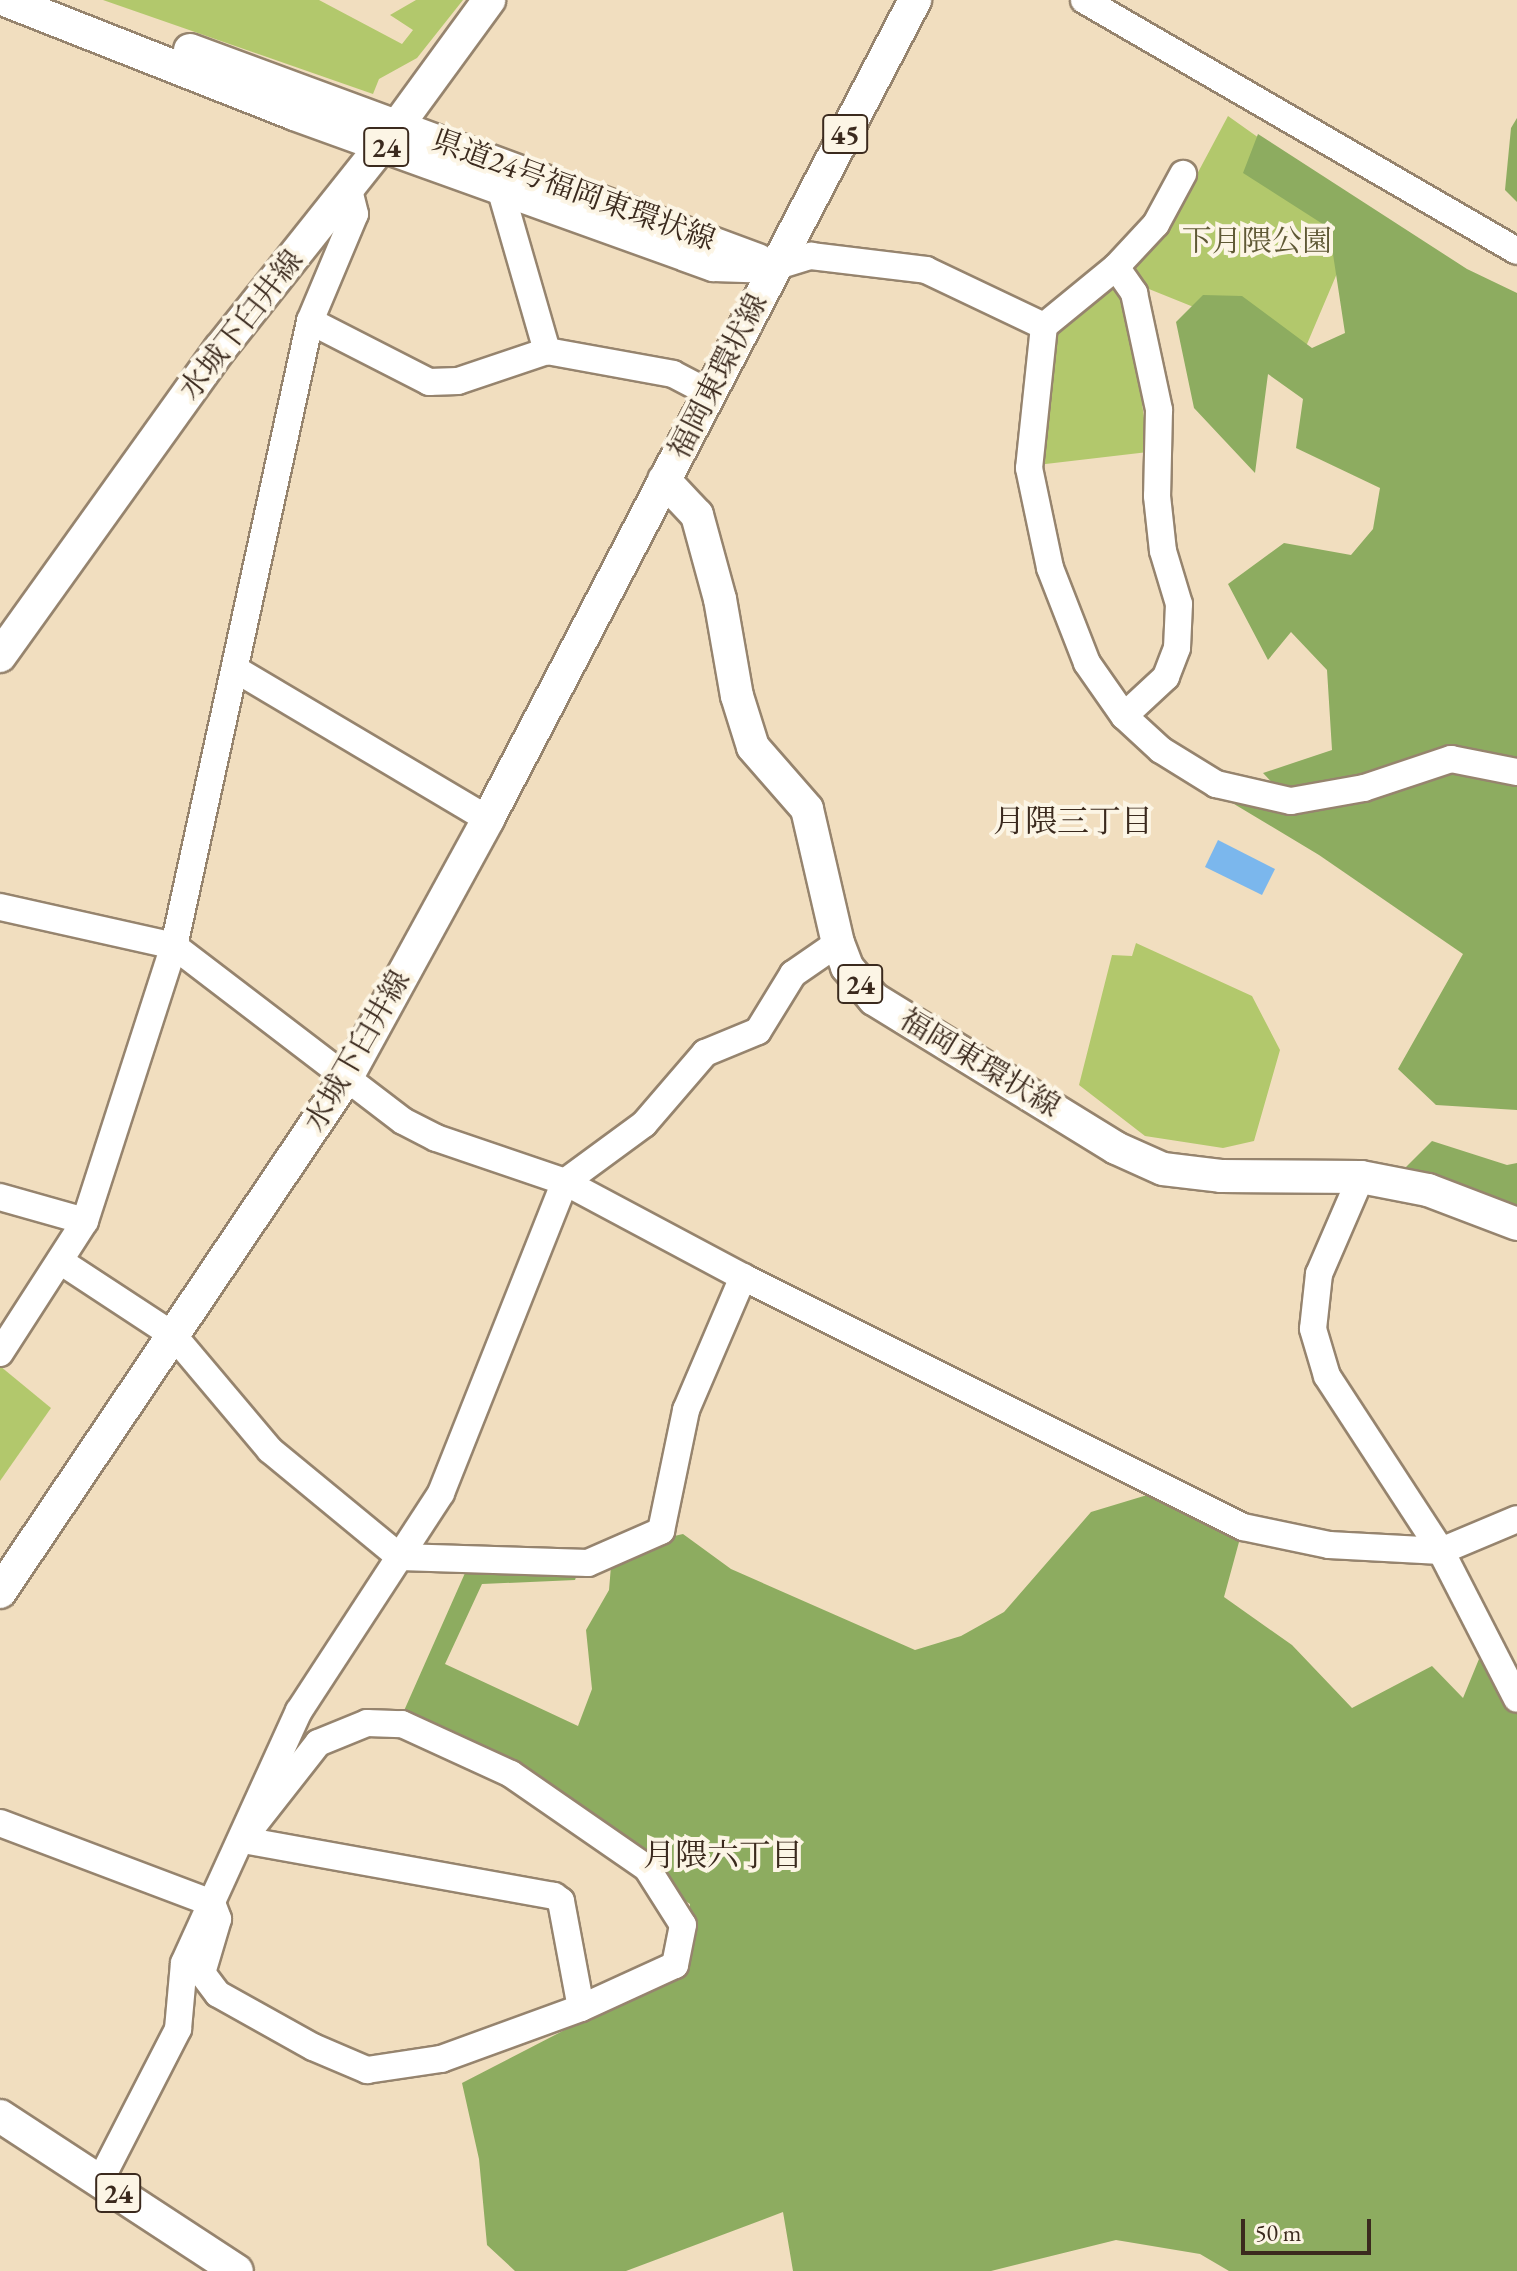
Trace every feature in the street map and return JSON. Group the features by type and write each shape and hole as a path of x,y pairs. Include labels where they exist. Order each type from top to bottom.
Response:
{"main road":[{"name":"福岡東環状線","path":"5,0 389,135 500,188 714,265 774,267 664,480 697,515 744,722 764,766 807,809 838,943 847,967 874,999 1144,1161 1163,1169 1221,1176 1361,1177"},
{"name":"県道24号福岡東環状線","path":"56,0 389,135 721,243 774,267"},
{"name":"水城下臼井線","path":"0,656 211,362 389,135 489,0"},
{"name":"45","path":"774,267 915,0"},
{"name":"水城下臼井線","path":"0,1592 347,1077 488,819 664,480"},
{"name":"24","path":"1361,1177 1428,1190 1517,1224"},
{"name":"24","path":"0,2116 237,2271"},
{"name":"24","path":"0,2140 203,2271"}],"street":[{"path":"1084,0 1517,251"},
{"path":"1183,174 1156,224 1116,267 1044,326 1029,468 1050,568 1087,663 1124,716 1161,750 1216,784 1291,801 1364,788 1451,759 1517,772"},
{"path":"0,1353 85,1221 174,946 310,321 355,214 348,186"},
{"path":"500,188 547,351"},
{"name":"福岡東環状線","path":"774,267 811,256 926,270 1044,326"},
{"path":"1116,267 1134,293 1159,410 1157,496 1163,551 1179,604 1177,648 1166,677 1124,716"},
{"path":"310,321 429,382 458,381 547,351 673,374 709,393"},
{"path":"235,669 488,819"},
{"path":"0,907 174,946 403,1121 436,1138 565,1182 743,1277 1243,1527 1329,1545 1441,1551 1517,1519"},
{"path":"100,2181 178,2029 184,1963 299,1711 441,1493 565,1182 644,1124 705,1053 758,1031 793,974 838,943"},
{"path":"1361,1177 1319,1274 1313,1329 1327,1376 1441,1551 1517,1699"},
{"path":"0,1197 85,1221"},
{"path":"60,1261 174,1336 270,1450 400,1557 588,1563 657,1535 686,1410 743,1277"},
{"path":"0,1823 212,1903 218,1919 202,1973 218,1994 313,2047 367,2070 441,2059 581,2008 675,1965 683,1925 647,1868 511,1774 402,1724 367,1723 318,1743 242,1840"},
{"path":"242,1840 554,1896 561,1901 581,2008"}],"green space":[{"path":"103,0 319,0 402,44 413,30 390,15 416,0 463,0 417,58 379,79 373,94"},
{"name":"下月隈公園","path":"1228,116 1363,212 1299,363 1268,337 1139,285 1125,265 1163,238"},
{"path":"1517,118 1517,202 1505,190 1511,128"},
{"path":"1258,134 1467,269 1517,293 1517,1110 1436,1105 1398,1069 1463,954 1319,855 1224,798 1285,796 1263,773 1332,750 1327,670 1291,632 1268,660 1228,584 1284,543 1351,555 1373,529 1380,488 1296,448 1303,399 1268,374 1255,473 1194,408 1176,322 1203,295 1242,296 1312,348 1345,333 1329,228 1243,173"},
{"name":"下月隈公園","path":"1115,274 1129,294 1148,452 1037,465 1048,331"},
{"path":"1136,943 1252,996 1280,1050 1254,1141 1223,1148 1145,1136 1079,1085 1112,955 1132,956"},
{"path":"1432,1141 1507,1165 1517,1163 1517,1216 1403,1170"},
{"path":"0,1366 51,1408 0,1481"},
{"path":"1177,1486 1239,1542 1224,1597 1292,1645 1352,1708 1432,1666 1463,1698 1479,1659 1517,1671 1517,2271 1229,2271 1200,2254 1116,2240 991,2271 793,2271 783,2212 626,2271 515,2271 487,2245 479,2159 462,2083 675,1973 690,1940 690,1904 403,1713 469,1564 580,1566 575,1580 482,1584 445,1664 578,1726 592,1689 586,1630 609,1590 611,1566 639,1544 683,1534 731,1569 915,1650 961,1636 1004,1612 1091,1512"}],"water":[{"path":"1218,840 1275,869 1262,895 1205,867"}],"district":[{"name":"月隈三丁目","path":"1073,821"},
{"name":"月隈六丁目","path":"723,1855"}]}
